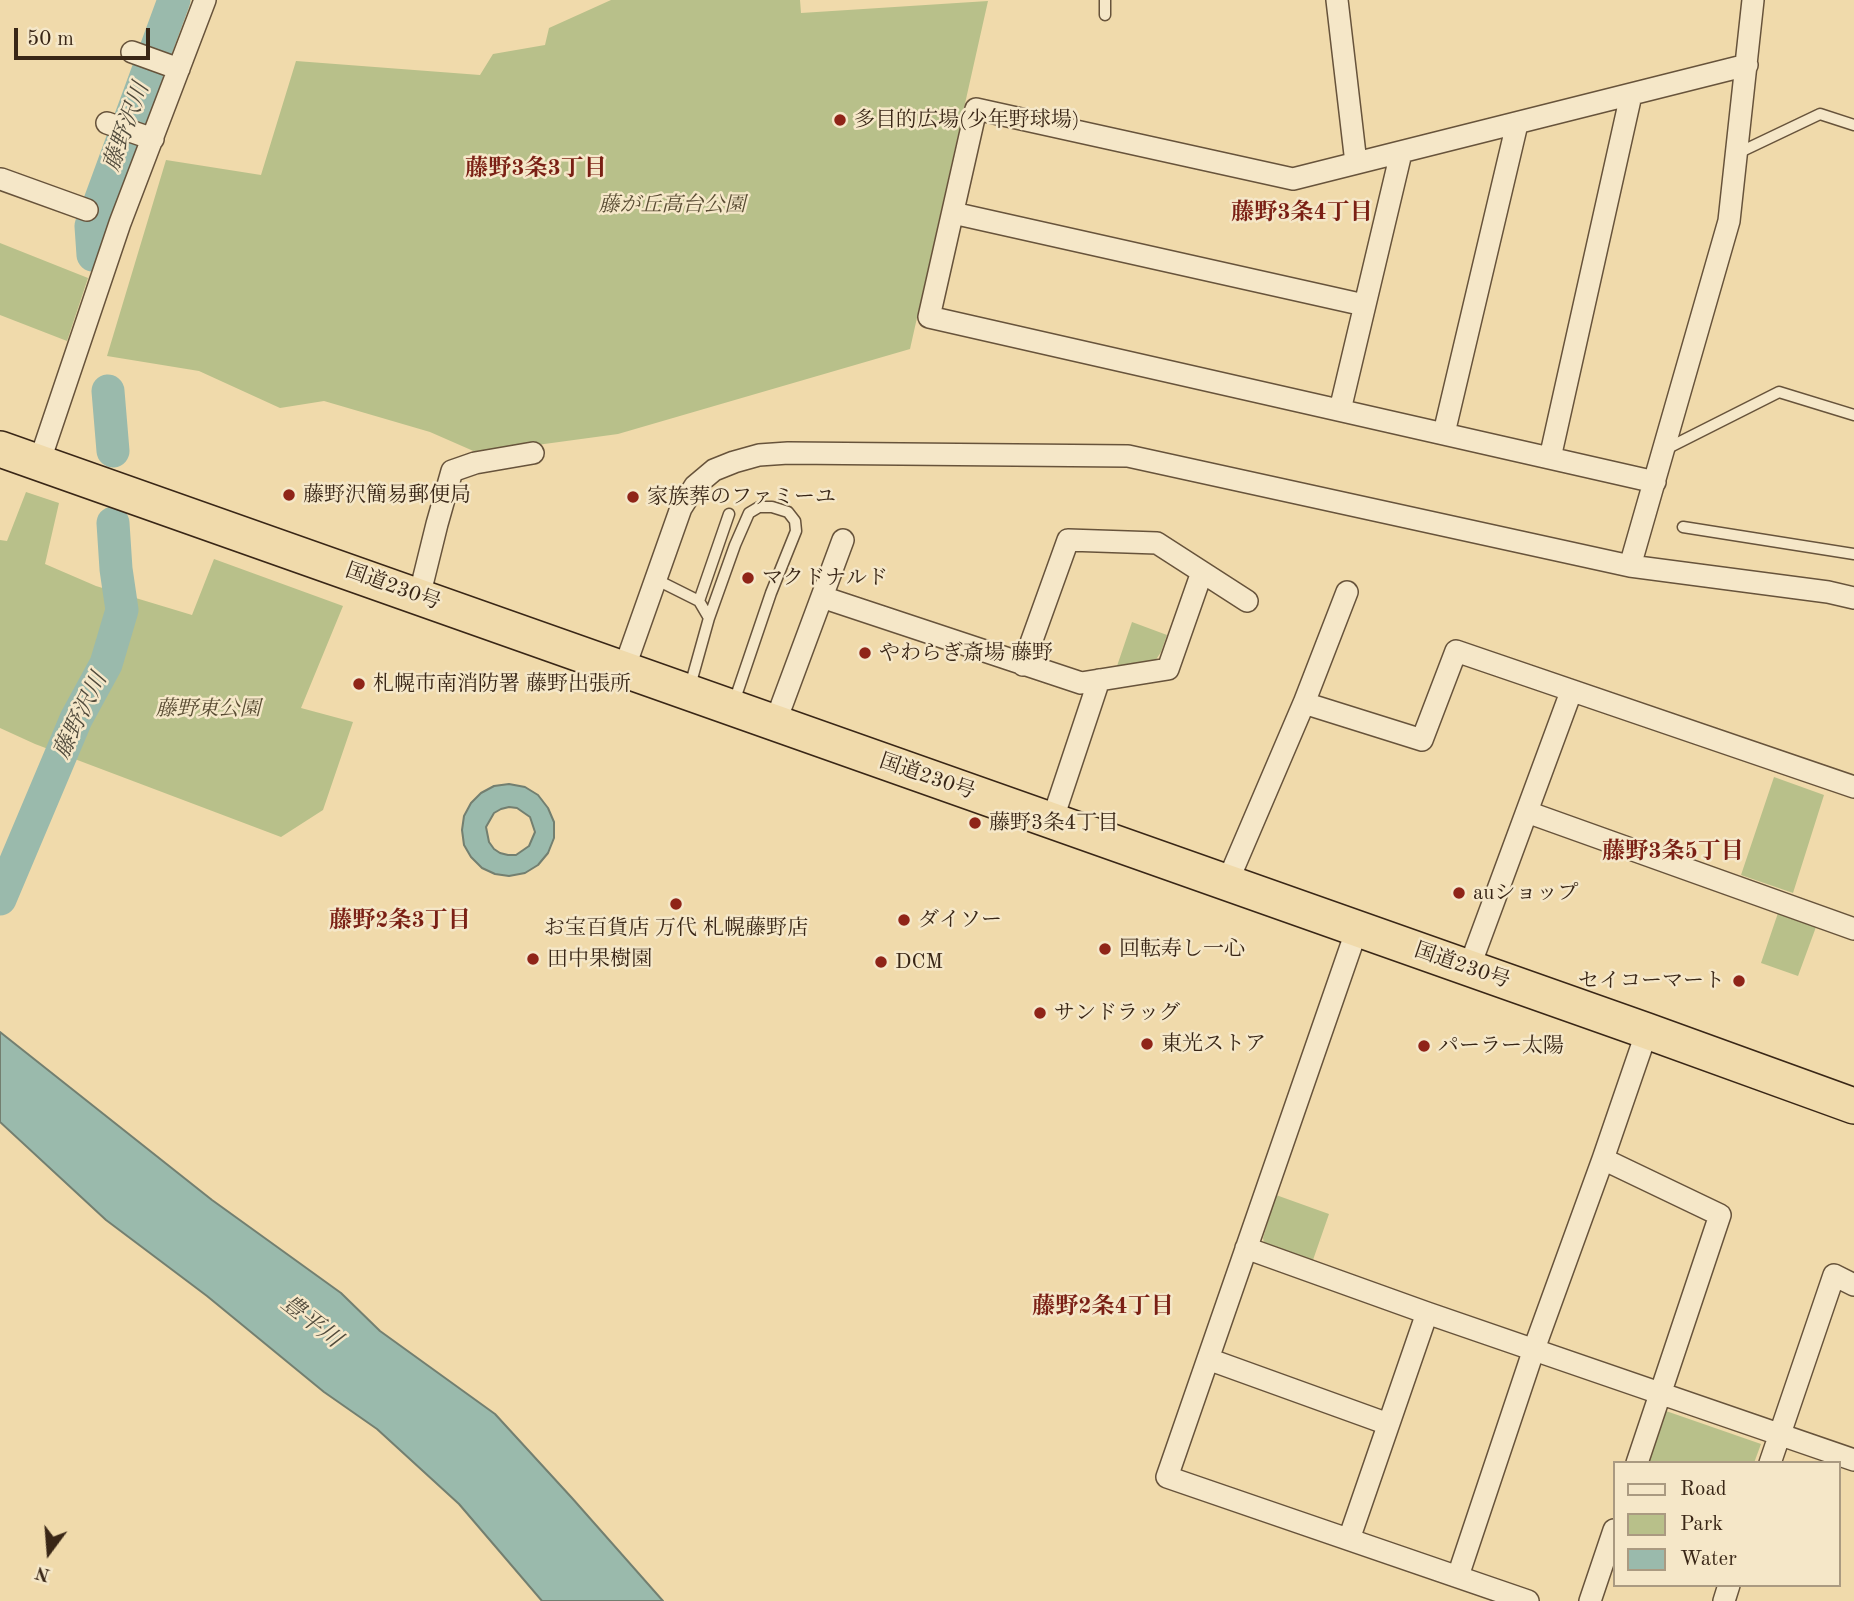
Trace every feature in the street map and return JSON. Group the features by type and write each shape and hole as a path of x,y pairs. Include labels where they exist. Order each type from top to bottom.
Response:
{"highway":[{"name":"国道230号","path":"0,449 1854,1106"}],"street":[{"path":"39,463 120,223 205,0"},
{"path":"1337,0 1356,163"},
{"path":"1630,566 1729,221 1753,0"},
{"path":"132,52 179,69"},
{"path":"1655,482 929,317 976,109 1293,179 1747,65"},
{"path":"1550,458 1631,95"},
{"path":"107,123 153,139"},
{"path":"1444,433 1517,124"},
{"path":"1340,410 1401,153"},
{"path":"1,179 120,223"},
{"path":"953,213 1364,305"},
{"path":"419,597 452,471 475,463 533,453"},
{"path":"624,669 681,508 695,486 714,470 734,462 759,455 788,453 1128,456 1630,566 1828,592 1854,598"},
{"path":"775,723 843,540"},
{"path":"1023,665 1068,540 1157,543 1247,601"},
{"path":"822,597 1081,683 1168,669 1202,572"},
{"path":"1227,883 1304,703 1347,592"},
{"path":"1304,703 1422,740 1456,651 1854,787"},
{"path":"1052,821 1099,680"},
{"path":"1469,968 1571,692"},
{"path":"1527,812 1854,929"},
{"path":"1357,929 1167,1477 1528,1601"},
{"path":"1458,1576 1534,1349 1647,1031"},
{"path":"1603,1158 1720,1215 1638,1461"},
{"path":"1246,1248 1854,1460"},
{"path":"1771,1461 1834,1275 1854,1285"},
{"path":"1349,1539 1427,1313"},
{"path":"1208,1359 1388,1424"},
{"path":"1590,1601 1612,1536"}],"lane":[{"path":"1105,0 1105,15"},
{"path":"1736,154 1820,114 1854,125"},
{"path":"1664,451 1779,392 1854,415"},
{"path":"688,692 709,618 749,513 759,508 772,507 788,512 795,521 796,531 771,593 732,708"},
{"path":"699,601 729,514"},
{"path":"1683,527 1854,554"},
{"path":"655,579 699,601 709,618"}],"green space":[{"name":"藤が丘高台公園","path":"611,0 800,0 801,13 988,1 910,349 618,434 478,453 430,432 324,401 280,408 199,371 107,356 166,160 261,175 296,61 480,75 493,54 545,45 549,28"},
{"path":"0,243 88,278 67,341 0,315"},
{"name":"藤野東公園","path":"26,492 59,503 45,564 96,586 192,615 214,559 343,606 301,708 353,722 323,810 281,837 35,744 0,728 0,540 7,541"},
{"path":"1132,622 1167,635 1155,661 1117,666"},
{"path":"1774,777 1824,795 1793,893 1741,875"},
{"path":"1778,913 1816,927 1798,976 1761,963"},
{"path":"1276,1195 1329,1214 1313,1260 1264,1243 1263,1238"},
{"path":"1666,1411 1761,1444 1755,1461 1647,1461"}],"water":[{"path":"509,784 525,787 538,795 554,822 554,838 548,853 538,865 525,873 509,876 495,874 482,868 464,845 464,816 481,793 494,786","holes":["509,807 517,808 530,817 535,832 529,846 516,855 500,853 489,842 486,827 494,813"]},
{"name":"豊平川","path":"0,1032 212,1200 341,1293 380,1331 495,1414 663,1601 542,1601 459,1504 377,1429 324,1392 207,1296 106,1220 0,1122"}],"waterway":[{"name":"藤野沢川","path":"93,255 91,226 174,0"},
{"name":"藤野沢川","path":"108,391 113,451"},
{"name":"藤野沢川","path":"0,899 76,719 106,664 122,610 113,523"}],"place":[{"name":"多目的広場(少年野球場)","path":"840,120"},
{"name":"藤野沢簡易郵便局","path":"289,495"},
{"name":"家族葬のファミーユ","path":"633,497"},
{"name":"マクドナルド","path":"748,578"},
{"name":"やわらぎ斎場 藤野","path":"865,653"},
{"name":"札幌市南消防署 藤野出張所","path":"359,684"},
{"name":"藤野3条4丁目","path":"975,823"},
{"name":"auショップ","path":"1459,893"},
{"name":"お宝百貨店 万代 札幌藤野店","path":"676,904"},
{"name":"ダイソー","path":"904,920"},
{"name":"回転寿し一心","path":"1105,949"},
{"name":"田中果樹園","path":"533,959"},
{"name":"DCM","path":"881,962"},
{"name":"セイコーマート","path":"1739,981"},
{"name":"サンドラッグ","path":"1040,1013"},
{"name":"東光ストア","path":"1147,1044"},
{"name":"パーラー太陽","path":"1424,1046"}],"district":[{"name":"藤野3条3丁目","path":"536,169"},
{"name":"藤野3条4丁目","path":"1302,213"},
{"name":"藤野3条5丁目","path":"1673,852"},
{"name":"藤野2条3丁目","path":"400,921"},
{"name":"藤野2条4丁目","path":"1103,1307"}]}
